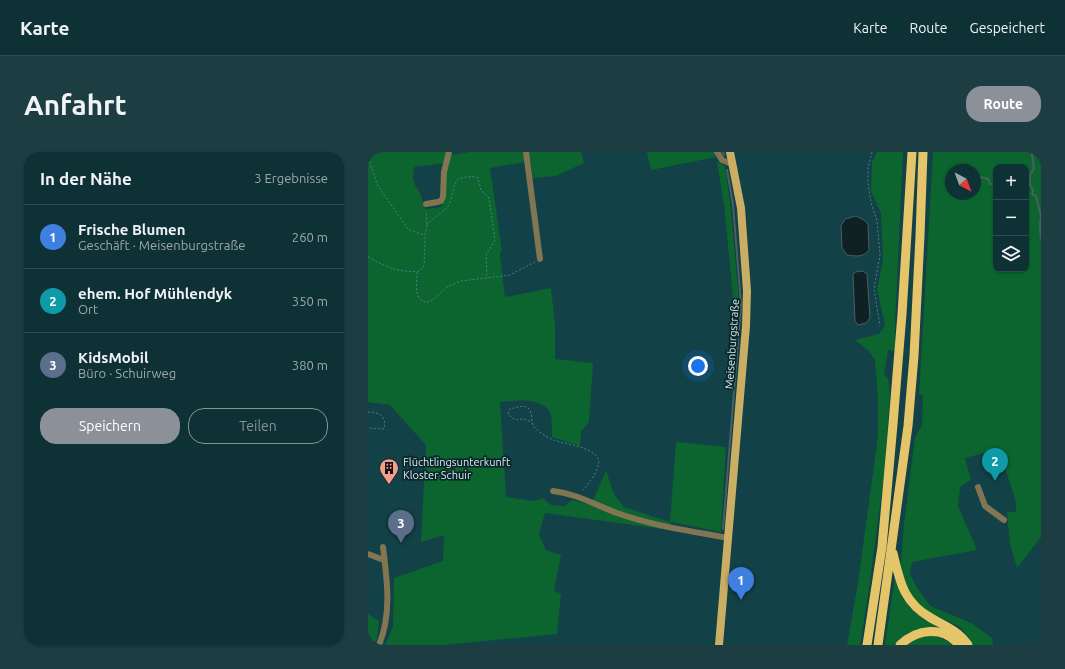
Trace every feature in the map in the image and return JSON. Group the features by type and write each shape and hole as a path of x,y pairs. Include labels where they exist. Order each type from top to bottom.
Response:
{"highway":[{"path":"867,645 882,547 902,314 912,152"},
{"path":"878,645 908,426 914,356 923,152"},
{"path":"892,548 903,590 914,606 958,633 968,645"},
{"path":"900,645 906,639 916,634 928,631 940,632 950,636 959,645"}],"main road":[{"name":"Meisenburgstraße","path":"719,645 746,326 747,291 741,208 730,152"}],"street":[{"path":"426,204 441,201 443,197 444,172 449,152"},
{"path":"526,152 540,259"},
{"path":"717,152 722,160 732,164"},
{"path":"978,487 986,506 1004,520"},
{"path":"554,491 566,492 617,513 651,523 728,538"},
{"path":"379,645 387,617 387,589 382,547"},
{"path":"368,554 384,560"}],"path":[{"path":"872,152 868,168 868,182 871,202 877,221 880,255 874,289 880,326"},
{"path":"368,158 378,186 406,226 409,230 425,235"},
{"path":"427,225 431,220 447,208 451,202 454,185 460,178 472,176 478,178 481,190 489,198 495,240 486,255 487,278"},
{"path":"368,257 397,271 420,271 424,266 425,235 427,225 426,204"},
{"path":"417,272 418,298 428,302 434,299 446,287 461,281 510,275 540,259"},
{"path":"533,424 527,420 515,420 508,413 510,408 523,406 527,407 530,410 536,430 558,442 592,452 598,458 599,464 596,471 579,497"},
{"path":"368,412 377,412 382,417 385,424 384,429 368,428"}],"green space":[{"path":"368,152 447,152 450,155 470,152 523,152 525,162 490,168 502,251 500,252 500,256 505,297 551,288 555,326 555,359 593,363 589,422 581,431 580,446 552,437 552,421 550,412 546,407 527,401 500,402 506,497 534,501 543,498 551,505 564,506 572,500 591,505 606,471 614,494 624,507 670,522 676,442 726,447 721,532 671,522 670,530 545,513 539,534 546,550 561,555 554,591 561,594 557,634 444,645 385,645 393,627 394,578 443,561 444,535 421,542 426,445 390,405 368,402","holes":["446,163 446,194 441,207 425,209 420,193 415,185 413,177 414,167"]},
{"path":"529,152 581,152 584,163 556,176 533,178"},
{"path":"647,152 714,152 716,157 651,170"},
{"path":"877,152 903,152 895,351 888,350 884,375 888,378 890,393 885,468 860,645 847,645 858,583 878,436 878,398 875,360 868,350 855,340 879,334 885,325 877,290 883,259 881,213 871,191 872,162"},
{"path":"933,152 1041,152 1041,537 1017,568 1010,544 1007,512 1016,512 1016,502 999,449 965,458 971,480 960,487 958,506 977,550 912,562 910,574 916,586 930,606 971,623 992,638 993,645 973,645 960,627 925,610 909,594 902,579 901,563 904,524 915,437 922,425 923,395 919,395"},
{"path":"717,161 725,166 731,211 739,301 733,370 726,370 730,349 733,297 724,205"},
{"path":"895,577 901,595 909,606 918,614 940,628 920,629 904,636 894,645 885,645"},
{"path":"368,614 379,621 377,638 374,645 368,645"},
{"path":"933,635 950,642 952,645 908,645 917,638"}],"shaded area":[{"path":"856,216 868,224 869,250 867,253 862,255 847,255 842,248 841,226 845,219"},
{"path":"863,271 867,274 870,318 866,323 858,325 855,321 853,275 855,272"}],"waterway":[{"path":"1033,152 1034,169 1030,174 1030,185 1033,190 1032,194 1036,196 1041,216"},
{"path":"723,529 741,304 733,205 727,170"},
{"path":"981,177 988,179 990,184 993,184"},
{"path":"1041,217 1041,238"}],"place":[{"name":"ehem. Hof Mühlendyk","path":"995,481"},
{"name":"Flüchtlingsunterkunft Kloster Schuir","path":"389,485"},
{"name":"KidsMobil","path":"401,543"},
{"name":"Frische Blumen","path":"741,600"}]}
